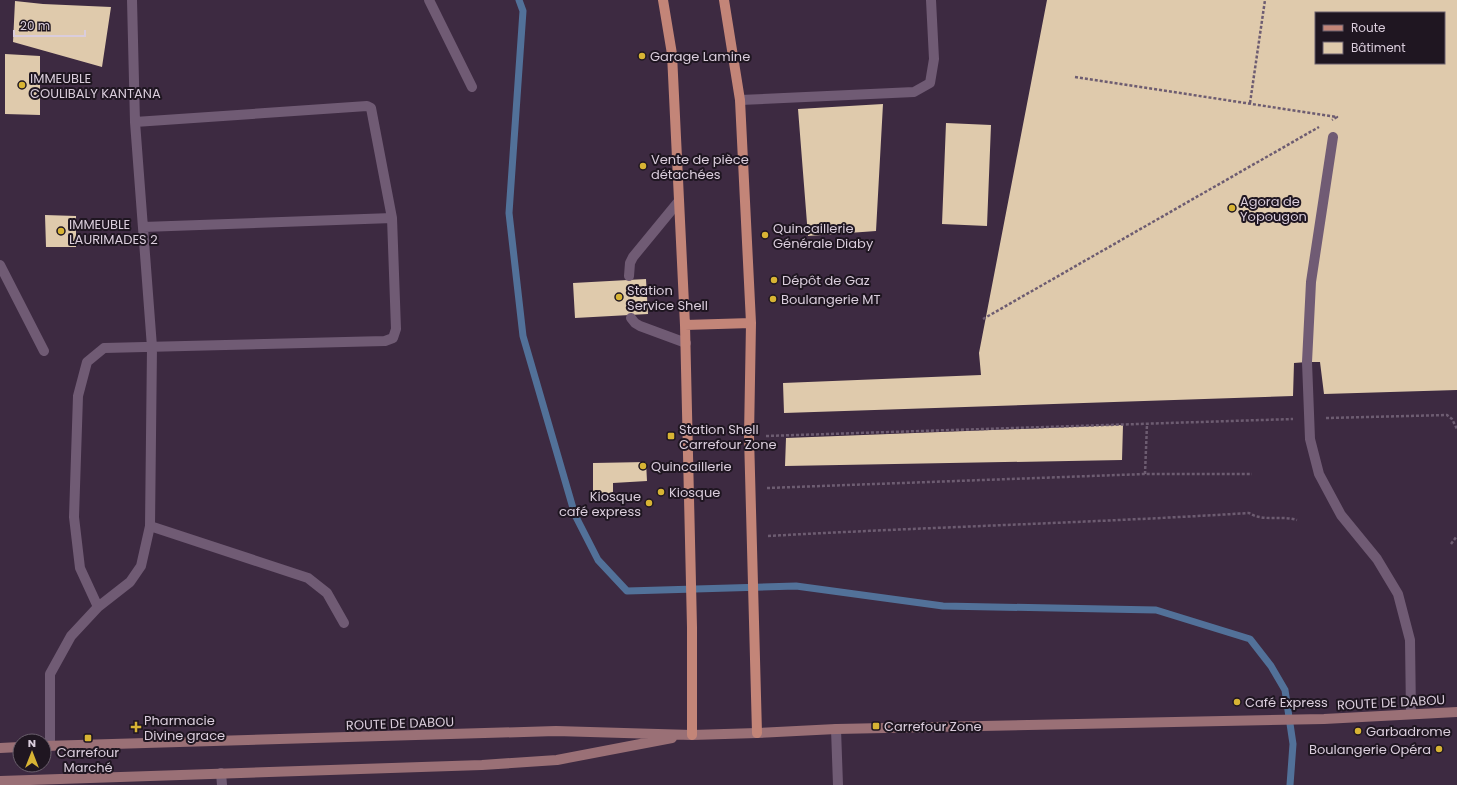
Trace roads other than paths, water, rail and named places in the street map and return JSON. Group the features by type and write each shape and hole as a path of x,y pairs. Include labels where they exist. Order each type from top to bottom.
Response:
{"main road":[{"path":"663,0 672,54 686,324 691,566 692,735"},
{"path":"724,0 740,100 751,323 749,436 757,733"},
{"path":"686,324 751,323"}],"street":[{"path":"48,733 50,674 71,636 98,607 130,582 141,566 150,526 152,347 135,122 132,0"},
{"path":"429,0 472,87"},
{"path":"740,100 914,92 930,83 934,59 931,0"},
{"path":"98,607 80,568 74,517 78,396 87,362 104,348 386,341 393,338 396,329 392,218 371,108 367,106 135,122"},
{"path":"1333,137 1311,282 1308,362 1310,439 1319,474 1341,516 1376,559 1398,594 1410,640 1411,714"},
{"path":"629,276 630,263 633,257 679,201"},
{"path":"143,227 392,218"},
{"path":"0,265 44,351"},
{"path":"631,318 634,323 640,326 686,343"},
{"path":"150,526 308,578 327,593 344,623"},
{"name":"ROUTE DE DABOU","path":"52,746 556,731 692,735 836,729 1279,720 1457,712"},
{"path":"836,729 838,785"},
{"path":"0,781 109,781 221,772 482,765 557,760 692,735"},
{"path":"0,748 12,747"},
{"path":"221,772 222,785"}],"waterway":[{"path":"519,0 523,11 509,213 523,336 575,515 598,560 627,591 796,586 943,606 1156,610 1250,639 1271,666 1285,690 1293,744 1290,785"}],"place":[{"name":"Garage Lamine","path":"642,56"},
{"name":"IMMEUBLE COULIBALY KANTANA","path":"22,85"},
{"name":"Vente de pièce détachées","path":"643,166"},
{"name":"Agora de Yopougon","path":"1232,208"},
{"name":"IMMEUBLE LAURIMADES 2","path":"61,231"},
{"name":"Quincaillerie Générale Diaby","path":"765,235"},
{"name":"Dépôt de Gaz","path":"774,280"},
{"name":"Station Service Shell","path":"619,297"},
{"name":"Boulangerie MT","path":"773,299"},
{"name":"Station Shell Carrefour Zone","path":"671,436"},
{"name":"Quincaillerie","path":"643,466"},
{"name":"Kiosque","path":"661,492"},
{"name":"Kiosque café express","path":"649,503"},
{"name":"Café Express","path":"1237,702"},
{"name":"Carrefour Zone","path":"876,726"},
{"name":"Pharmacie Divine grace","path":"136,727"},
{"name":"Garbadrome","path":"1358,731"},
{"name":"Carrefour Marché","path":"88,738"},
{"name":"Boulangerie Opéra","path":"1439,749"}]}
